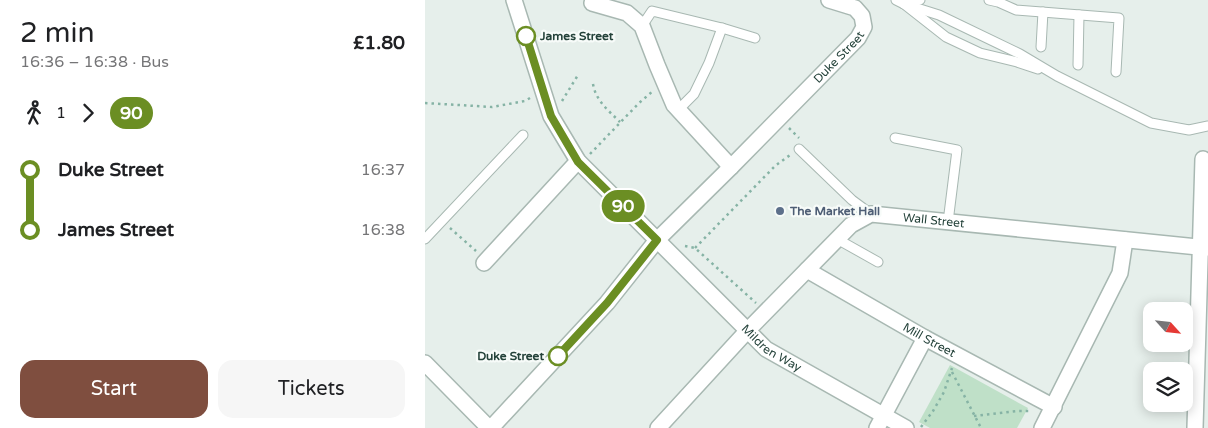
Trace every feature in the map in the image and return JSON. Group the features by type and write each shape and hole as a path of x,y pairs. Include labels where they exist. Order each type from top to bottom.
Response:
{"street":[{"path":"514,0 552,118 579,163 657,240"},
{"path":"593,0 592,4 627,13 643,26 674,105 731,167"},
{"name":"Duke Street","path":"491,428 607,303 657,240 858,38 864,27 862,16 855,8 829,0"},
{"path":"1195,428 1198,328 1204,248 1203,159"},
{"path":"485,262 579,163"},
{"path":"659,428 748,330 837,239 851,225 871,214"},
{"name":"Wall Street","path":"871,214 1204,248"},
{"name":"Mildren Way","path":"657,240 766,348 880,422 906,428"},
{"path":"1043,428 1120,273 1125,240"},
{"name":"Mill Street","path":"807,270 925,338 1054,407"},
{"path":"1198,328 1208,350"},
{"path":"880,422 925,338"},
{"path":"425,363 491,428"}],"lane":[{"path":"900,2 920,0"},
{"path":"989,0 1016,10 1119,18 1117,72"},
{"path":"900,2 939,16 1020,54 1057,76 1151,123 1189,130 1208,126"},
{"path":"900,2 946,37 980,53 1017,62 1057,76"},
{"path":"643,26 652,11 755,38"},
{"path":"1041,47 1043,12"},
{"path":"1078,65 1079,15"},
{"path":"679,109 694,94 709,63 722,28"},
{"path":"425,239 523,135"},
{"path":"895,138 957,150 948,222"},
{"path":"799,149 852,200 871,214"},
{"path":"837,239 878,262"}],"path":[{"path":"552,118 578,75"},
{"path":"593,84 595,92 604,107 620,122"},
{"path":"579,163 639,103 655,90 668,90"},
{"path":"425,103 492,107 525,100 543,91"},
{"path":"766,312 695,248 775,166 799,149"},
{"path":"442,221 485,262"},
{"path":"919,428 933,411 944,392 958,355"},
{"path":"951,370 981,428"},
{"path":"974,416 1018,411 1032,412"}],"green space":[{"path":"950,365 1028,408 1017,428 930,428 919,422"}],"bus line":[{"name":"90","path":"526,36 551,116 578,162 657,240 607,303 558,356"}],"place":[{"name":"James Street","path":"526,36"},
{"name":"The Market Hall","path":"780,211"},
{"name":"Duke Street","path":"558,356"}]}
